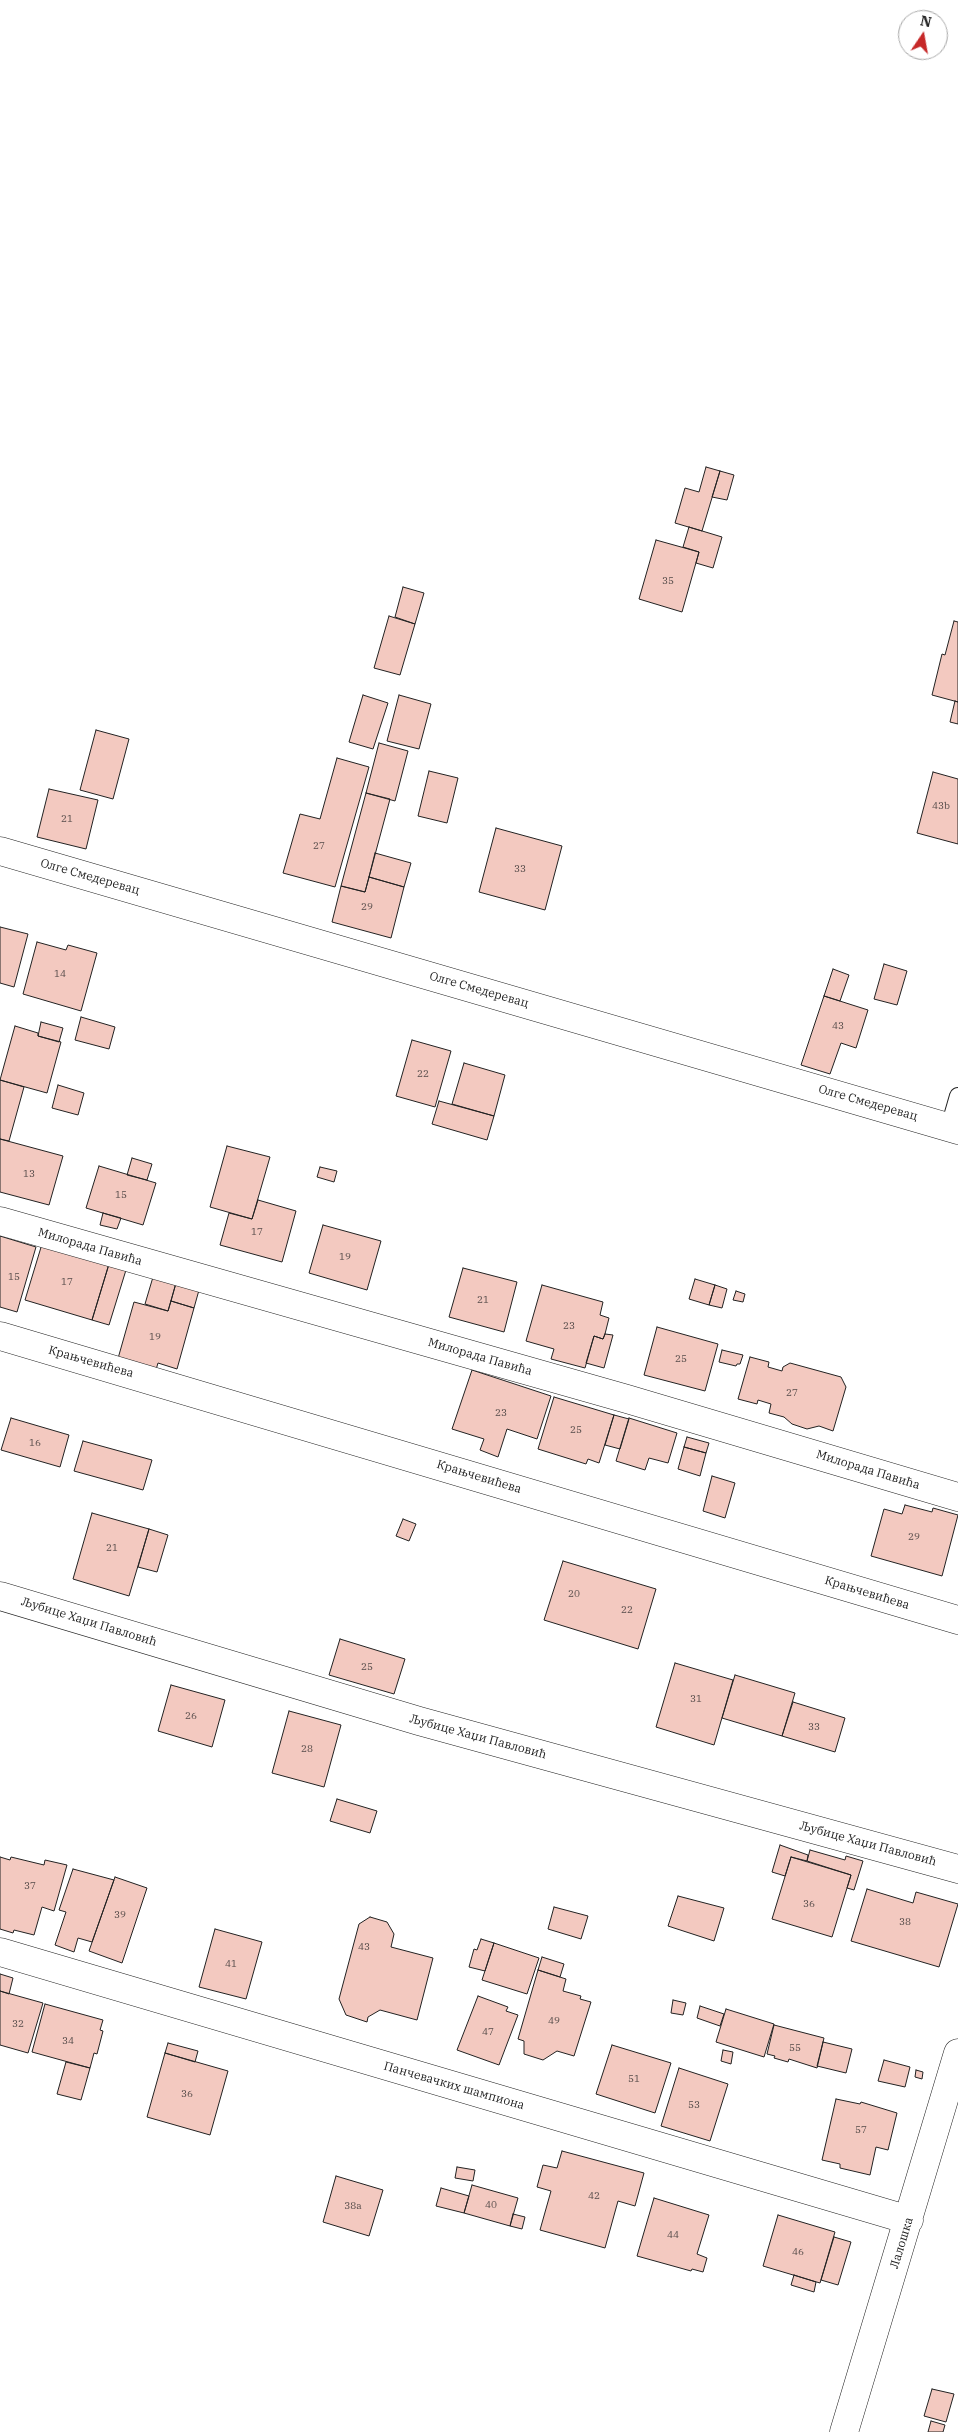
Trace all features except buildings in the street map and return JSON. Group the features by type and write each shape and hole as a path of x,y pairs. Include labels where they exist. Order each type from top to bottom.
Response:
{"street":[{"name":"Олге Смедеревац","path":"0,850 953,1128"},
{"name":"Милорада Павића","path":"0,1221 628,1398 958,1497"},
{"name":"Крањчевићева","path":"0,1336 958,1620"},
{"name":"Љубице Хаџи Павловић","path":"0,1596 419,1721 958,1869"},
{"name":"Панчевачких шампиона","path":"0,1952 909,2220"},
{"name":"Лалошка","path":"844,2432 958,2053"}],"lane":[{"path":"953,1128 958,1096"}]}
